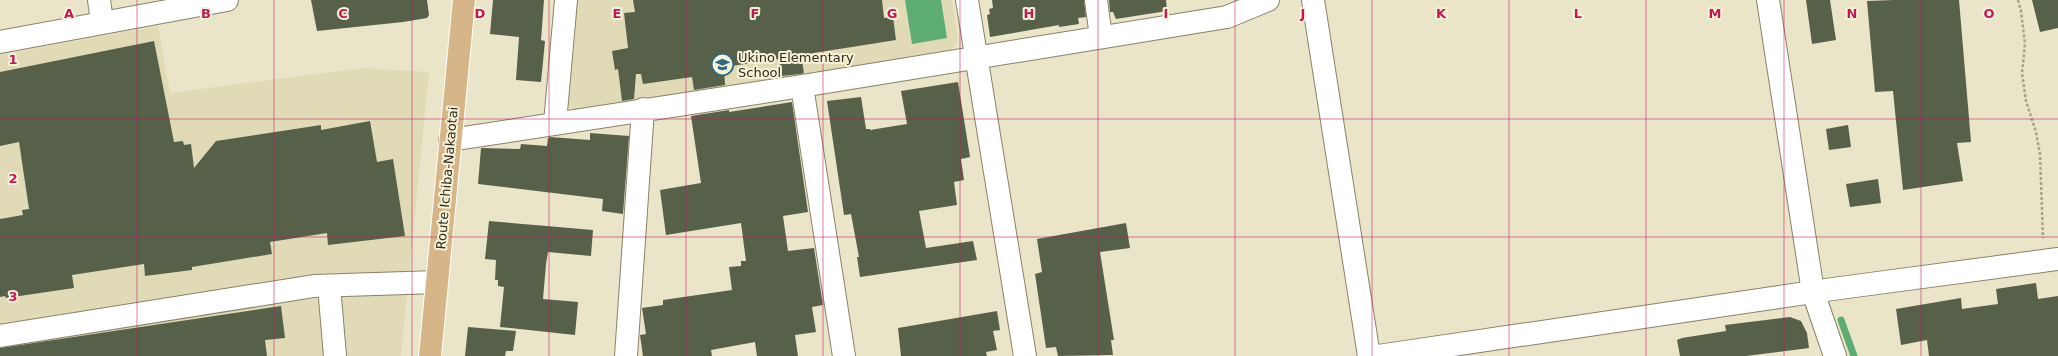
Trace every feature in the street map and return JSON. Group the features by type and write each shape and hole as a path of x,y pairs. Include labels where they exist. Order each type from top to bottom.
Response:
{"main road":[{"name":"Route Ichiba-Nakaotai","path":"430,356 464,0"}],"street":[{"path":"99,0 102,22"},
{"path":"0,42 226,0"},
{"path":"555,123 566,0"},
{"path":"967,0 1025,356"},
{"path":"1096,0 1101,37"},
{"path":"450,140 644,109 802,86 1101,37 1226,8 1268,0"},
{"path":"1313,0 1369,356"},
{"path":"1768,0 1813,292 1835,356"},
{"path":"802,86 844,356"},
{"path":"626,356 644,109"},
{"path":"1378,356 1813,292 2058,259"},
{"path":"0,336 314,286 437,282"},
{"path":"329,286 335,356"}],"path":[{"path":"2018,0 2022,11 2025,44 2022,73 2026,101 2036,132 2040,154 2044,238"}],"shaded area":[{"name":"Ukino Elementary School","path":"577,0 952,0 958,39 950,53 572,112 566,101"},
{"path":"905,0 941,0 947,38 912,44"},
{"path":"158,26 170,93 362,68 429,72 401,356 0,356 0,55"}],"building":[{"path":"311,0 427,0 429,15 427,18 403,22 317,31"},
{"path":"493,0 544,0 541,40 545,41 541,82 516,80 519,37 490,34"},
{"path":"633,0 882,0 884,18 893,17 896,40 801,55 804,73 800,74 782,76 779,59 724,67 725,85 694,90 692,77 643,84 641,74 636,74 634,99 622,101 618,69 615,70 612,51 628,48 624,13 635,12"},
{"path":"992,0 1084,0 1086,17 1078,18 1079,24 1059,27 1059,25 990,37 987,15 990,14 989,9 993,8"},
{"path":"1109,0 1166,0 1167,11 1116,19 1113,12 1110,12"},
{"path":"1806,0 1830,0 1836,40 1812,44"},
{"path":"1959,0 1971,142 1957,143 1963,181 1903,190 1893,91 1875,92 1867,1"},
{"path":"2032,0 2058,0 2058,28 2040,32"},
{"path":"154,41 174,142 183,141 184,145 191,144 194,168 216,141 321,125 321,130 370,121 377,162 393,159 405,236 328,245 327,233 270,242 272,254 192,267 192,270 145,276 144,264 72,275 74,288 6,298 5,296 0,297 0,219 23,215 22,210 29,209 19,142 0,146 0,72"},
{"path":"958,82 970,157 961,159 964,180 954,182 957,205 919,211 926,248 973,241 977,260 860,277 857,257 859,257 851,214 844,215 827,101 861,97 866,129 870,130 907,124 901,91"},
{"path":"792,102 808,212 783,216 788,251 814,248 823,305 812,307 816,332 795,335 798,356 757,356 755,342 711,350 712,356 643,356 640,335 646,334 642,308 663,305 663,300 732,290 729,267 741,266 741,261 746,261 741,223 666,235 660,190 701,183 691,116 729,110 729,112"},
{"path":"1848,125 1851,147 1829,150 1826,129"},
{"path":"590,133 629,136 623,214 602,211 603,199 478,184 481,148 520,149 521,144 547,146 548,138 550,137 590,140"},
{"path":"1878,179 1881,203 1850,207 1846,184"},
{"path":"489,221 593,230 591,256 548,252 543,299 578,302 575,335 500,327 504,287 498,286 498,280 495,280 496,260 485,259"},
{"path":"1126,223 1130,248 1100,252 1114,340 1111,340 1113,355 1058,356 1056,347 1046,348 1035,274 1042,272 1037,239"},
{"path":"2036,283 2038,299 2058,296 2058,356 1929,356 1927,340 1901,345 1896,309 1961,298 1962,309 1998,304 1996,289"},
{"path":"281,306 285,338 265,340 267,356 0,356 0,348"},
{"path":"997,311 1000,330 993,331 997,350 986,352 987,356 901,356 898,328"},
{"path":"1790,317 1801,321 1807,333 1809,348 1746,356 1680,356 1677,340 1682,338 1726,331 1725,325"},
{"path":"468,327 516,331 513,351 506,351 505,356 465,356"}],"waterway":[{"path":"1841,320 1854,356"}],"place":[{"name":"Ukino Elementary School","path":"723,64"}]}
